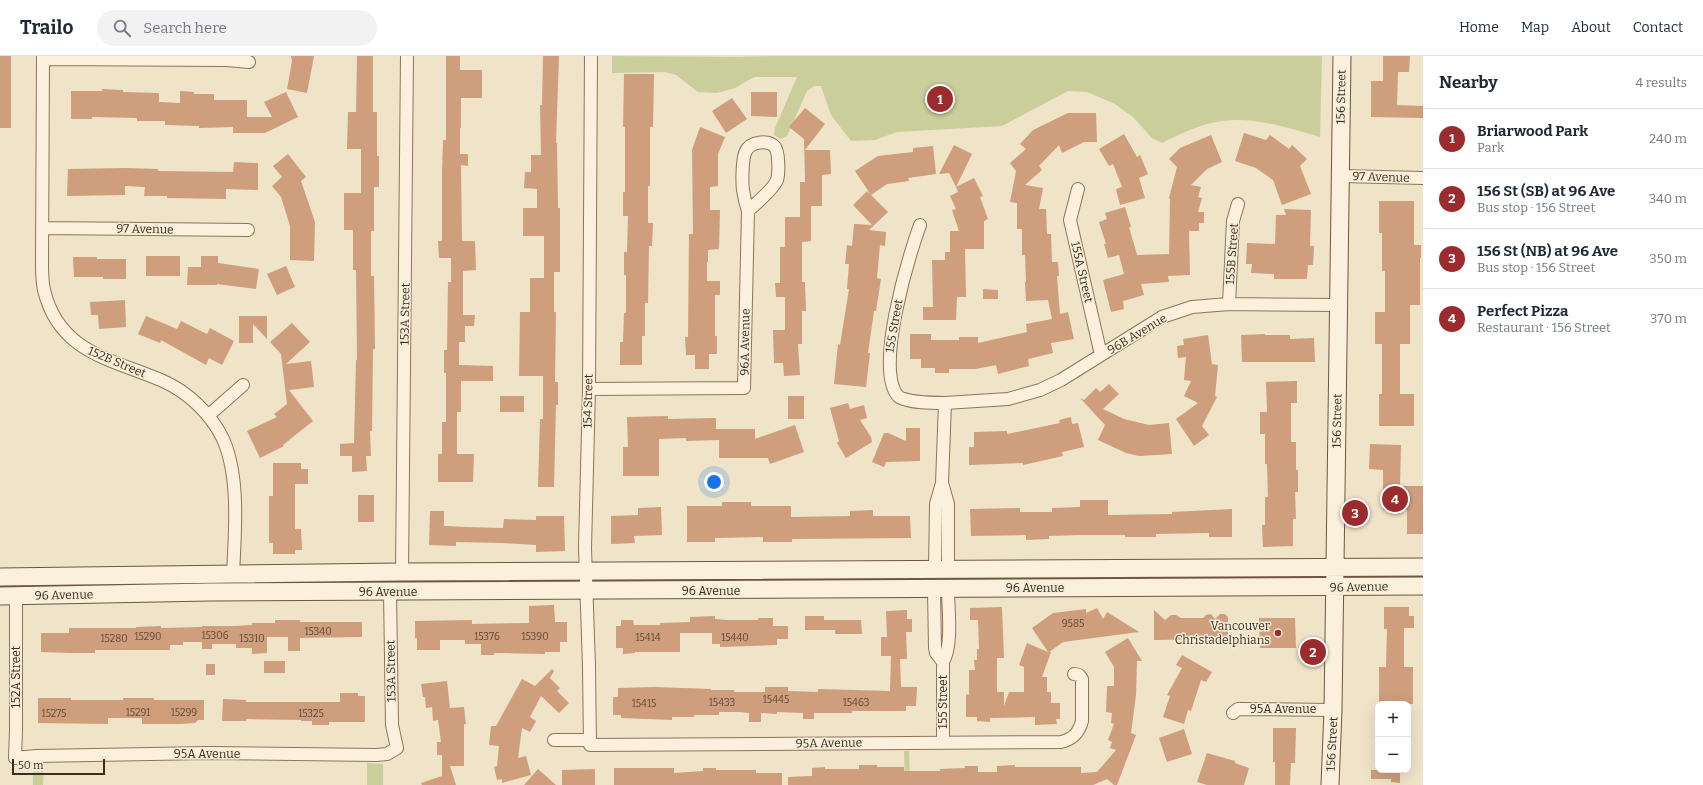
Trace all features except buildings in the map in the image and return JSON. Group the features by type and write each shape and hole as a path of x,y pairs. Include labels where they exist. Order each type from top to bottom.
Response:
{"main road":[{"name":"156 Street","path":"1330,785 1334,710 1342,56"},
{"name":"96 Avenue","path":"0,577 402,572 1423,567"},
{"path":"936,589 941,569"},
{"path":"210,592 230,578 233,574"},
{"name":"96 Avenue","path":"8,596 210,592 1423,586"}],"street":[{"name":"153A Street","path":"402,572 407,56"},
{"name":"154 Street","path":"590,742 586,591 586,485 589,389 591,56"},
{"path":"43,57 227,60 249,62"},
{"name":"152B Street","path":"43,57 43,288 59,325 77,344 85,350 107,361 173,386 192,399 209,415 222,437 230,459 234,477 233,574"},
{"name":"96A Avenue","path":"589,389 744,388 748,211 743,190 744,154 749,147 754,144 771,144 778,153 777,178 773,185 748,211"},
{"name":"97 Avenue","path":"1340,176 1423,178"},
{"name":"155A Street","path":"1078,189 1070,220 1101,355"},
{"name":"155B Street","path":"1228,304 1233,221 1238,204"},
{"name":"155 Street","path":"920,225 911,249 900,295 888,358 889,367 895,392 898,397 932,403 945,403"},
{"name":"97 Avenue","path":"42,228 248,230"},
{"name":"96B Avenue","path":"945,403 1008,399 1031,394 1051,385 1167,315 1192,307 1228,304 1338,305"},
{"path":"209,415 243,385"},
{"path":"941,569 948,504 942,483 945,403"},
{"name":"155 Street","path":"936,589 935,648 936,653 943,662 943,742"},
{"name":"153A Street","path":"390,592 392,725 397,748"},
{"name":"152A Street","path":"8,596 16,737 15,758"},
{"name":"95A Avenue","path":"554,740 590,742 1054,743 1068,740 1073,737 1082,721 1082,679 1079,675 1074,674"},
{"name":"95A Avenue","path":"1233,713 1238,709 1334,710"},
{"name":"95A Avenue","path":"15,758 36,756 208,753 376,755 387,754 397,748"}],"green space":[{"path":"612,56 1322,56 1320,137 1266,123 1239,120 1211,123 1162,143 1152,138 1133,117 1115,104 1087,92 1068,91 1002,126 897,132 875,140 851,141 831,115 821,86 814,86 807,91 787,136 781,139 774,135 775,128 797,77 754,77 735,88 717,93 698,92 676,75 665,72 612,73"},
{"path":"904,751 909,751 910,785 905,785"},
{"path":"44,763 43,785 33,785 33,771 39,765"},
{"path":"367,763 383,764 383,785 367,785"}],"place":[{"name":"Briarwood Park","path":"940,99"},
{"name":"Perfect Pizza","path":"1395,499"},
{"name":"156 St (NB) at 96 Ave","path":"1355,513"},
{"name":"Vancouver Christadelphians","path":"1278,633"},
{"name":"156 St (SB) at 96 Ave","path":"1313,652"}]}
